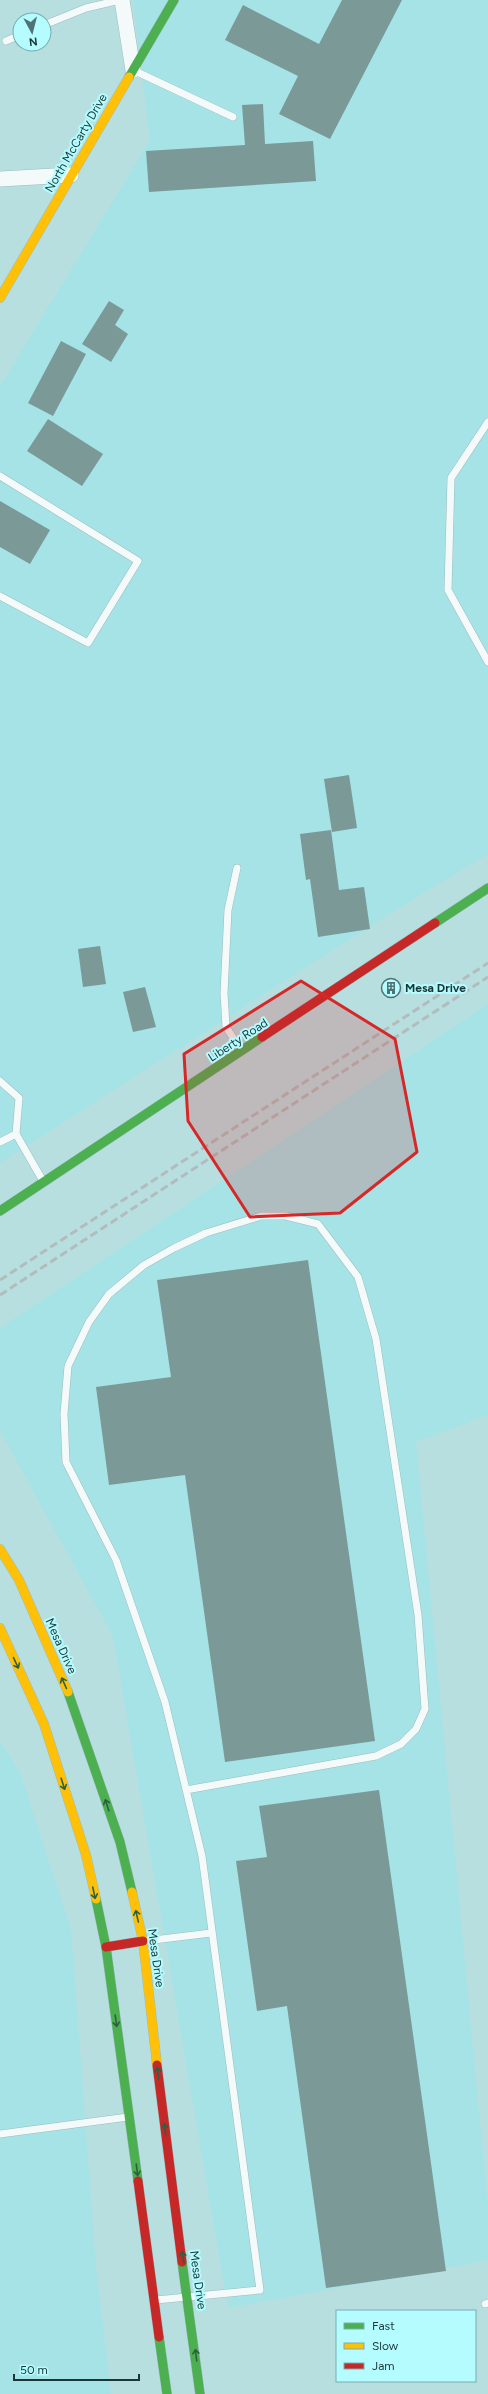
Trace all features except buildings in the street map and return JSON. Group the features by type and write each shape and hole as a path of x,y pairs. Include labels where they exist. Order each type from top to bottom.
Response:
{"main road":[{"name":"North McCarty Drive","path":"0,298 174,0"},
{"name":"Liberty Road","path":"0,1211 488,888"},
{"name":"Mesa Drive","path":"0,1550 19,1580 76,1711 120,1842 143,1941 159,2112 188,2296 200,2394"},
{"path":"0,1628 44,1724 86,1855 106,1947 133,2117 154,2300 167,2394"},
{"path":"106,1947 143,1941"}],"street":[{"path":"121,0 133,70"},
{"path":"0,179 71,176"}],"lane":[{"path":"52,22 86,8 121,0"},
{"path":"6,40 12,38"},
{"path":"133,70 233,117"},
{"path":"488,422 451,478 448,590 488,662"},
{"path":"0,476 138,561 88,643 0,596"},
{"path":"237,868 228,910 224,993 226,1026 242,1052"},
{"path":"0,1080 19,1098 16,1134 44,1182"},
{"path":"0,1142 16,1134"},
{"path":"154,2300 260,2290 211,1933 202,1856 186,1790 165,1702 116,1560 66,1462 64,1414 68,1366 89,1322 109,1294 144,1265 206,1233 261,1216 286,1216 318,1224 358,1277 376,1340 399,1482 418,1615 424,1709 416,1729 401,1744 376,1756 186,1790"},
{"path":"143,1941 211,1933"},
{"path":"0,2134 133,2117"}],"highlighted area":[{"path":"301,981 395,1039 417,1152 340,1213 250,1217 188,1121 184,1054"}],"shaded area":[{"path":"133,0 488,0 488,854 391,913 0,1163 0,386 150,140"},
{"path":"488,1004 488,1415 416,1442 488,2208 488,2260 228,2308 113,1636 0,1431 0,1328"},
{"path":"0,1741 20,1773 71,1929 96,2268 111,2394 0,2394"}],"railway":[{"path":"0,1280 488,963"},
{"path":"0,1295 488,977"}],"traffic: fast":[{"path":"129,77 174,0"},
{"path":"435,923 488,888"},
{"path":"0,1211 262,1037"},
{"path":"68,1692 120,1842 132,1892"},
{"path":"96,1899 106,1947 138,2181"},
{"path":"182,2262 200,2394"},
{"path":"159,2337 167,2394"}],"traffic: slow":[{"path":"0,298 129,77"},
{"path":"0,1549 19,1580 68,1692"},
{"path":"0,1628 44,1724 86,1855 96,1899"},
{"path":"132,1892 143,1941 157,2065"}],"traffic: jam":[{"path":"262,1037 435,923"},
{"path":"106,1947 143,1941"},
{"path":"157,2065 182,2262"},
{"path":"138,2181 159,2337"}],"place":[{"name":"Mesa Drive","path":"391,988"}]}
